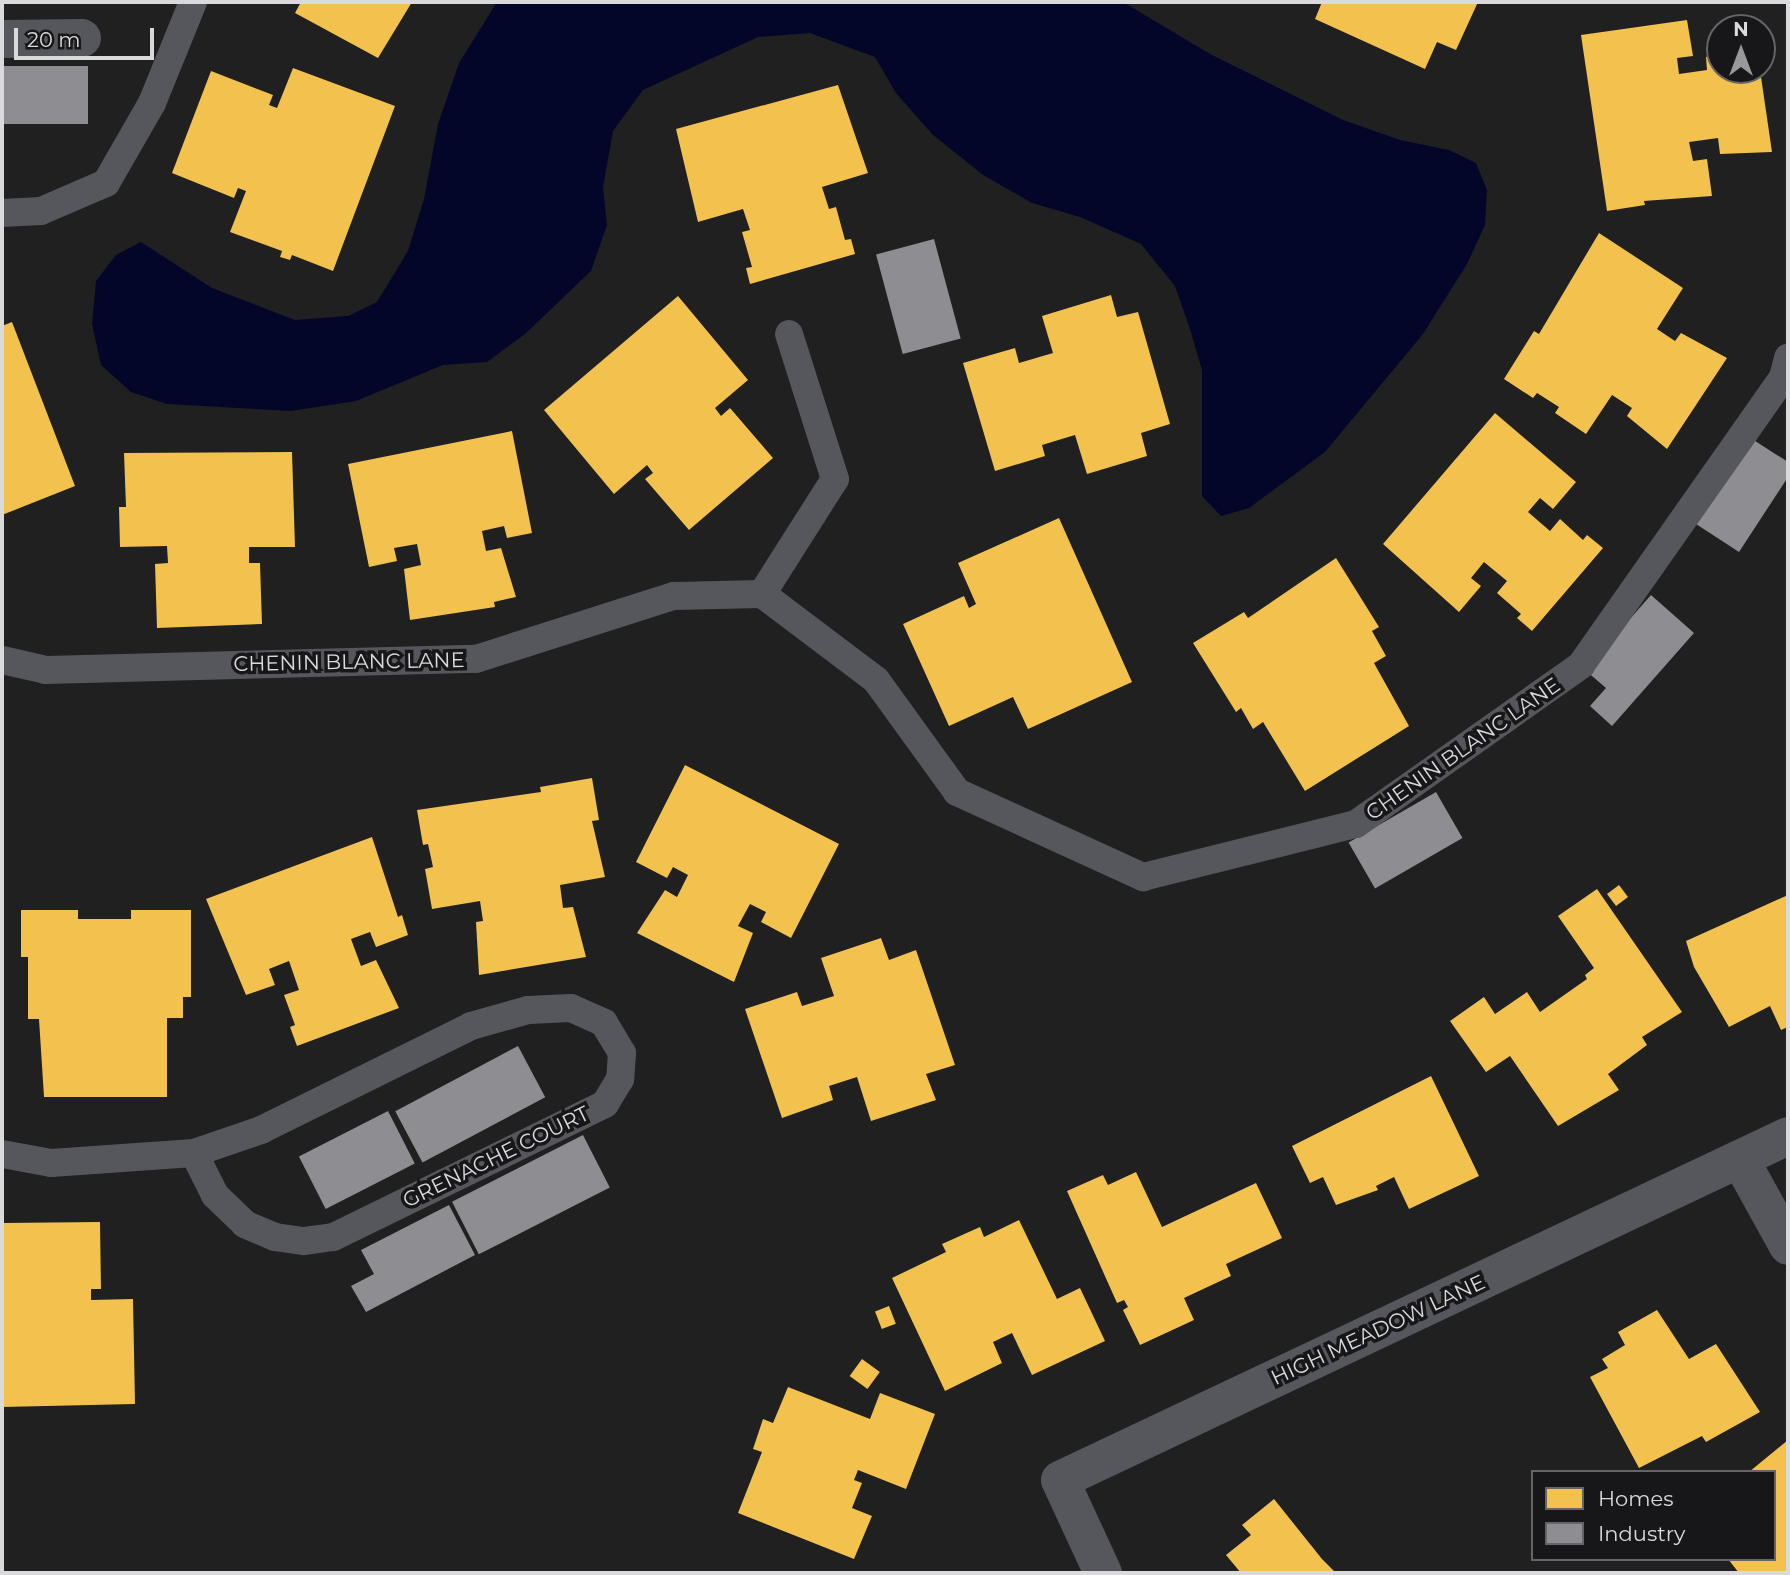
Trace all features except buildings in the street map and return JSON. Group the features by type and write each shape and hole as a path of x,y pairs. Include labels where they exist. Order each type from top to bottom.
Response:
{"street":[{"path":"2,39 82,38"},
{"name":"HIGH MEADOW LANE","path":"1103,1573 1060,1480 1788,1136"},
{"path":"1740,1159 1788,1246"}],"lane":[{"path":"2,213 41,211 106,183 152,103 193,2"},
{"path":"762,594 835,479 789,334"},
{"name":"CHENIN BLANC LANE","path":"2,660 46,670 476,659 674,596 762,594 876,680 957,792 1143,877 1356,824 1581,665 1783,378 1788,358"},
{"name":"GRENACHE COURT","path":"2,1154 51,1163 194,1153 261,1130 471,1026 528,1010 571,1008 604,1023 622,1053 620,1079 605,1104 333,1237 284,1239 245,1224 215,1195 194,1153"}],"water":[{"path":"497,2 1123,2 1210,54 1343,120 1400,140 1449,150 1476,163 1487,190 1485,225 1467,264 1423,334 1325,452 1249,508 1221,516 1202,496 1202,370 1190,329 1175,286 1141,244 1080,217 1032,203 983,175 932,134 896,93 875,57 810,33 758,37 643,90 613,131 603,187 607,225 591,271 525,334 487,362 443,365 356,401 291,411 167,404 131,392 101,365 92,324 96,281 116,255 141,242 212,288 295,320 348,316 377,302 408,251 424,199 438,124 459,63"}]}
